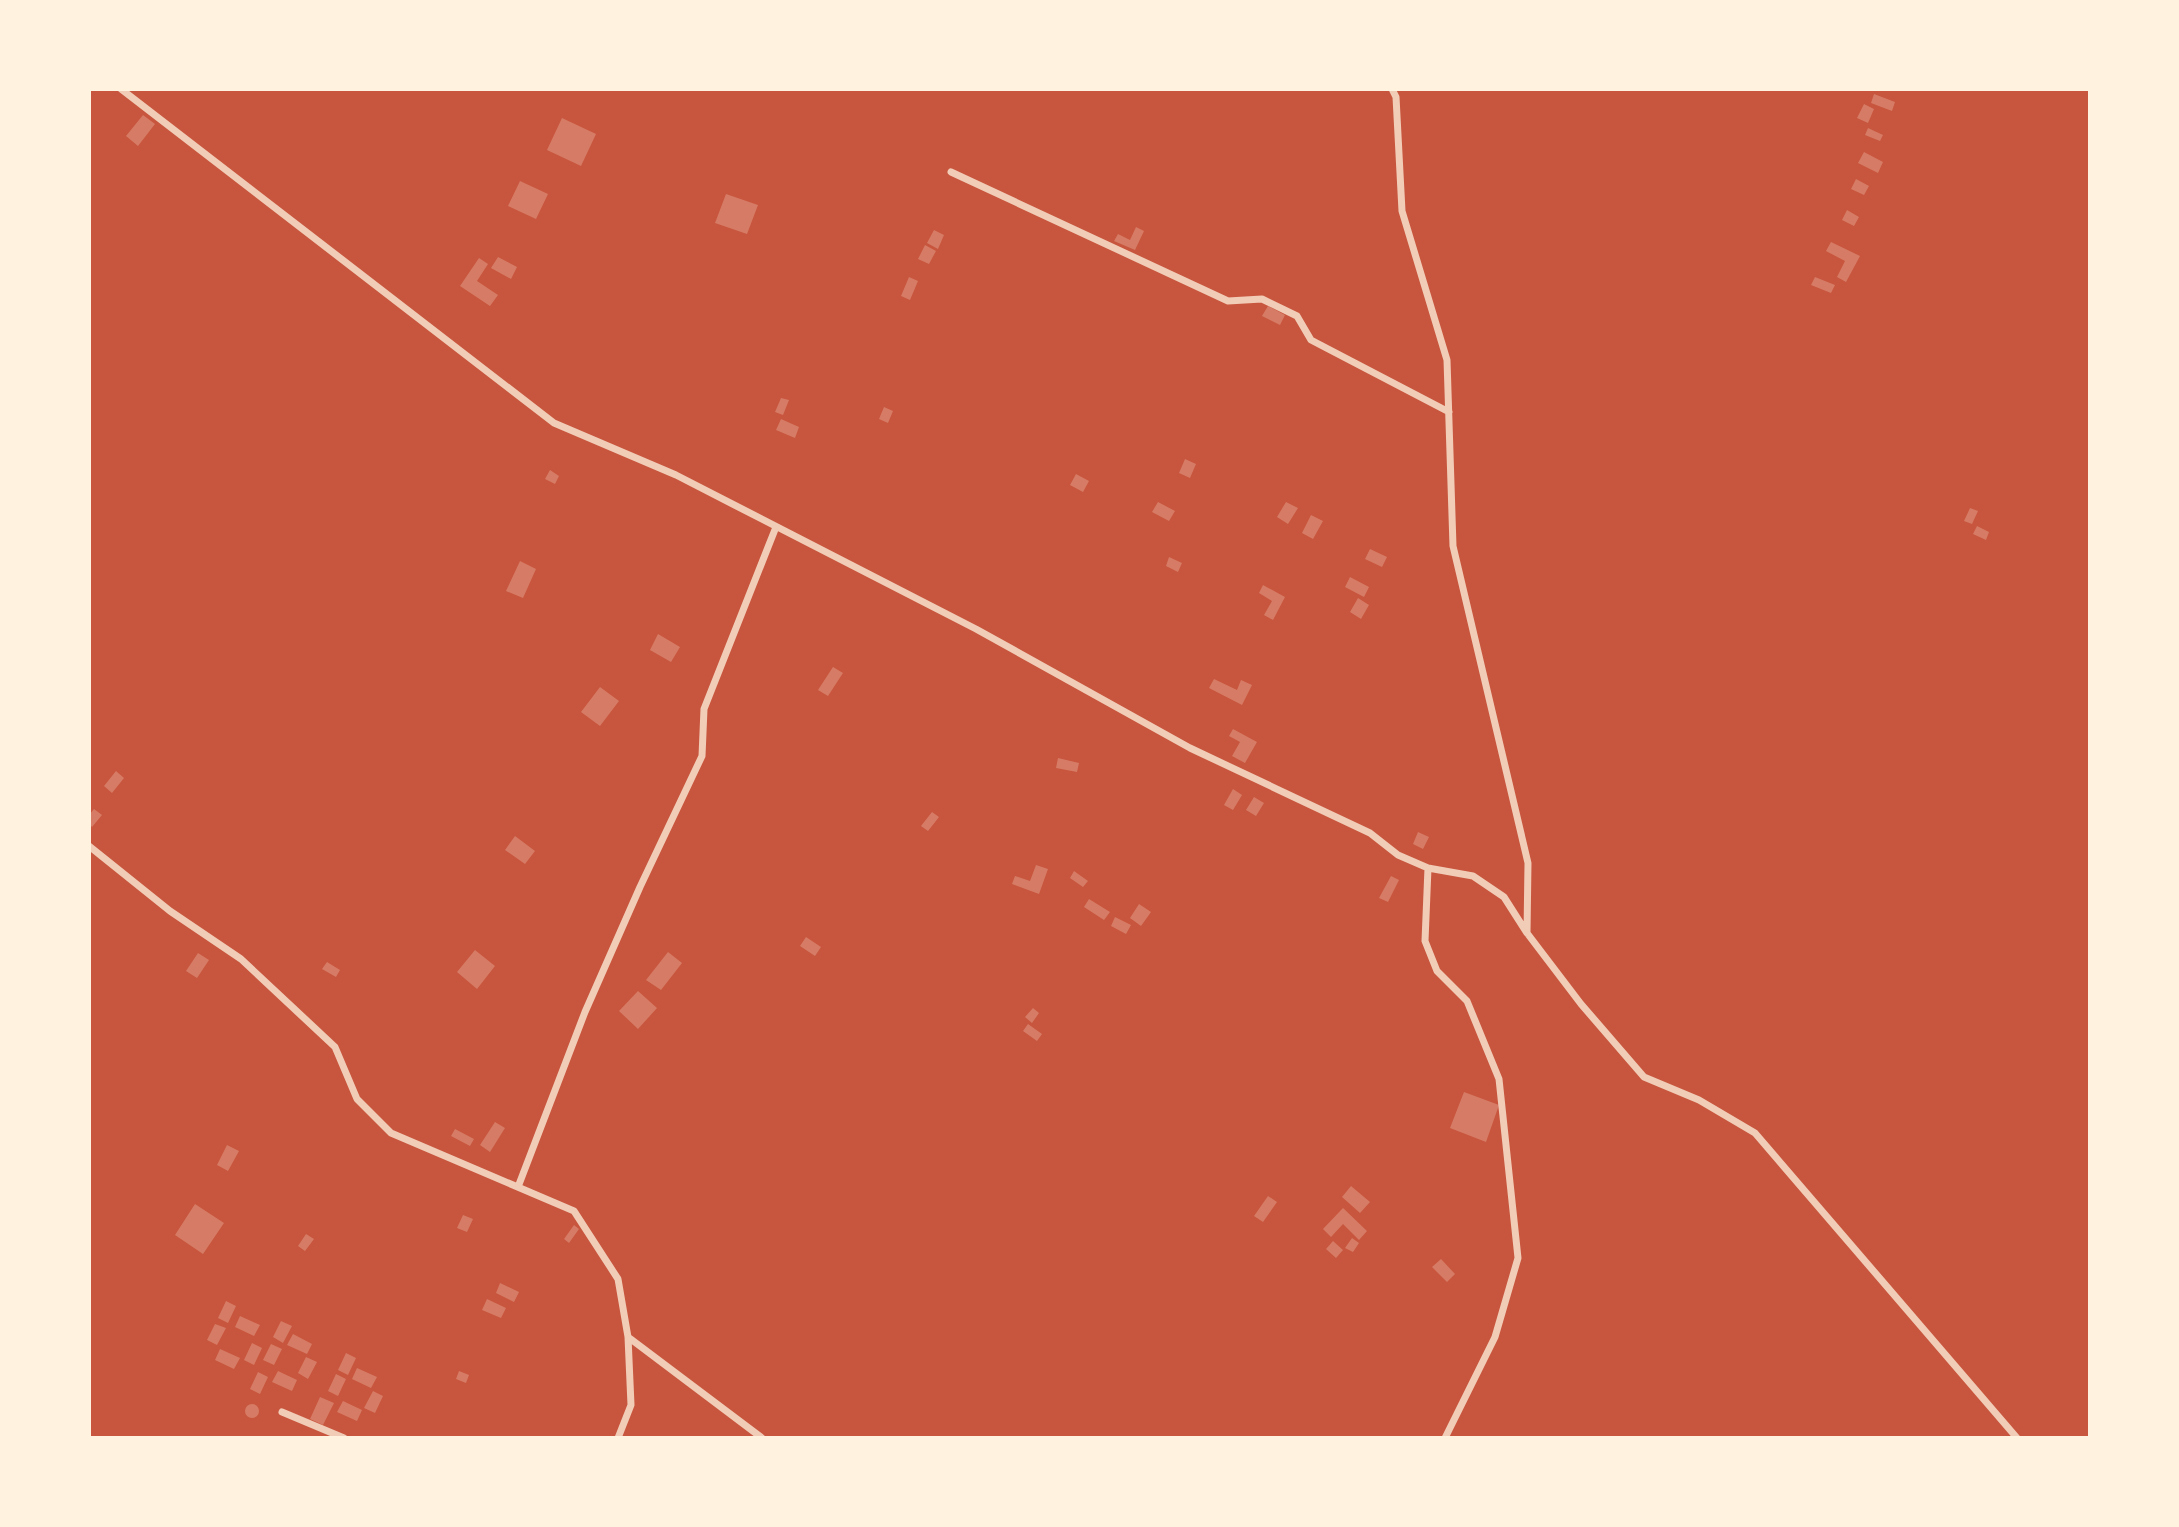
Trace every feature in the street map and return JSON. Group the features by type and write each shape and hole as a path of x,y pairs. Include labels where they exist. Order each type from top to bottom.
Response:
{"street":[{"path":"121,89 554,423 676,475 976,629 1190,748 1370,833 1398,855 1428,868 1473,876 1504,897 1527,933 1581,1004 1644,1077 1699,1100 1755,1133 2017,1438"},
{"path":"1392,89 1396,97 1402,211 1447,360 1453,546 1528,863 1527,933"},
{"path":"951,172 1228,301 1262,299 1297,316 1311,340 1449,412"},
{"path":"518,1187 585,1012 702,756 704,709 776,527"},
{"path":"89,846 170,911 241,959 335,1047 357,1099 391,1133 574,1211 618,1279 628,1337 631,1405 618,1438"},
{"path":"1428,868 1425,941 1437,971 1467,1001 1499,1079 1518,1258 1494,1338 1445,1438"},
{"path":"628,1337 762,1438"},
{"path":"282,1412 344,1438"}],"building":[{"path":"1874,94 1895,102 1892,111 1871,103"},
{"path":"1864,104 1874,109 1868,123 1857,118"},
{"path":"143,115 155,124 138,146 126,136"},
{"path":"562,118 596,134 581,166 547,150"},
{"path":"1868,128 1883,135 1880,141 1865,135"},
{"path":"1864,152 1883,162 1878,173 1858,163"},
{"path":"1856,179 1869,186 1864,195 1851,189"},
{"path":"520,181 548,194 536,219 508,206"},
{"path":"726,194 758,205 747,234 715,223"},
{"path":"1847,210 1859,217 1854,226 1842,220"},
{"path":"1136,227 1144,231 1135,250 1114,241 1118,234 1130,240"},
{"path":"934,230 944,235 938,249 927,243"},
{"path":"1831,242 1860,256 1846,282 1837,277 1845,261 1826,251"},
{"path":"925,245 936,251 929,264 918,259"},
{"path":"498,257 517,267 511,279 491,268"},
{"path":"479,258 488,264 477,281 498,295 490,306 460,286"},
{"path":"909,277 918,281 910,300 901,296"},
{"path":"1815,277 1835,285 1831,293 1811,285"},
{"path":"1268,306 1285,315 1280,325 1262,316"},
{"path":"781,398 789,400 783,415 775,412"},
{"path":"884,407 893,411 888,423 879,419"},
{"path":"781,419 799,427 795,438 776,430"},
{"path":"1185,459 1196,464 1190,478 1179,473"},
{"path":"550,470 559,476 555,484 545,479"},
{"path":"1076,474 1089,481 1083,492 1070,485"},
{"path":"1158,502 1175,511 1169,521 1152,512"},
{"path":"1286,502 1298,508 1288,524 1277,517"},
{"path":"1970,508 1978,511 1972,524 1964,521"},
{"path":"1311,515 1323,521 1313,539 1302,533"},
{"path":"1977,526 1989,532 1986,540 1973,534"},
{"path":"1370,549 1387,557 1382,567 1365,559"},
{"path":"1169,557 1182,563 1178,572 1166,566"},
{"path":"520,561 536,569 523,598 506,591"},
{"path":"1350,577 1369,587 1364,597 1345,587"},
{"path":"1263,585 1285,597 1273,620 1264,615 1272,601 1259,593"},
{"path":"1358,598 1369,605 1361,619 1350,612"},
{"path":"658,634 680,647 671,662 650,650"},
{"path":"833,667 843,673 828,696 818,690"},
{"path":"1214,679 1237,690 1241,680 1252,685 1242,705 1209,688"},
{"path":"600,687 619,701 600,726 581,712"},
{"path":"1233,729 1257,742 1245,763 1232,756 1240,742 1229,736"},
{"path":"1058,758 1079,763 1077,772 1056,768"},
{"path":"116,771 124,778 112,793 104,786"},
{"path":"1233,789 1242,795 1233,810 1224,805"},
{"path":"1254,797 1264,803 1256,816 1246,810"},
{"path":"94,809 102,815 92,827 89,824 89,815"},
{"path":"932,812 939,817 928,831 921,826"},
{"path":"1418,832 1429,837 1423,849 1413,844"},
{"path":"515,836 535,851 525,864 505,850"},
{"path":"1036,865 1048,869 1039,894 1012,884 1015,876 1030,881"},
{"path":"1074,871 1088,881 1083,887 1070,878"},
{"path":"1391,876 1399,880 1388,902 1379,898"},
{"path":"1089,899 1110,912 1104,920 1084,907"},
{"path":"1139,904 1151,912 1141,926 1130,918"},
{"path":"1115,917 1131,925 1126,934 1111,926"},
{"path":"806,937 821,947 815,956 800,946"},
{"path":"475,950 495,966 477,989 457,972"},
{"path":"668,952 682,963 661,990 646,980"},
{"path":"198,953 209,960 197,978 186,971"},
{"path":"327,962 340,970 336,977 322,969"},
{"path":"638,991 657,1008 638,1029 619,1011"},
{"path":"1033,1008 1039,1013 1032,1023 1025,1017"},
{"path":"1028,1024 1042,1034 1037,1041 1023,1031"},
{"path":"1464,1092 1499,1105 1486,1142 1450,1128"},
{"path":"495,1122 505,1128 490,1152 480,1145"},
{"path":"455,1129 474,1139 470,1146 451,1136"},
{"path":"227,1145 239,1151 228,1171 217,1165"},
{"path":"1351,1186 1370,1202 1360,1213 1342,1197"},
{"path":"1268,1196 1277,1202 1263,1222 1254,1216"},
{"path":"195,1204 224,1223 203,1254 175,1235"},
{"path":"1343,1208 1367,1231 1359,1240 1343,1224 1331,1237 1323,1229"},
{"path":"463,1215 473,1219 467,1232 457,1228"},
{"path":"574,1225 579,1229 569,1243 564,1239"},
{"path":"306,1234 314,1239 305,1251 298,1246"},
{"path":"1352,1238 1359,1243 1353,1252 1345,1248"},
{"path":"1333,1241 1343,1250 1336,1258 1326,1249"},
{"path":"1441,1259 1455,1274 1447,1282 1432,1267"},
{"path":"500,1283 519,1292 514,1302 496,1293"},
{"path":"487,1299 506,1308 501,1318 482,1310"},
{"path":"226,1301 236,1306 228,1323 218,1318"},
{"path":"240,1316 260,1325 254,1336 235,1327"},
{"path":"281,1321 292,1326 283,1343 273,1337"},
{"path":"215,1324 226,1328 217,1345 207,1340"},
{"path":"293,1334 312,1344 307,1354 287,1345"},
{"path":"252,1343 262,1348 254,1365 244,1360"},
{"path":"271,1344 282,1349 274,1365 263,1360"},
{"path":"220,1349 240,1358 234,1369 215,1360"},
{"path":"346,1353 356,1358 348,1375 338,1370"},
{"path":"306,1357 317,1362 308,1379 298,1373"},
{"path":"357,1368 377,1377 371,1388 352,1379"},
{"path":"278,1371 297,1380 292,1391 272,1382"},
{"path":"459,1371 469,1375 466,1383 456,1379"},
{"path":"258,1372 268,1377 260,1394 250,1389"},
{"path":"336,1374 346,1379 338,1396 328,1391"},
{"path":"373,1391 383,1396 375,1413 364,1408"},
{"path":"320,1397 334,1403 323,1425 310,1419"},
{"path":"343,1401 362,1410 357,1421 337,1412"},
{"path":"252,1404 257,1406 257,1416 252,1418 247,1416 245,1411 247,1406"}]}
